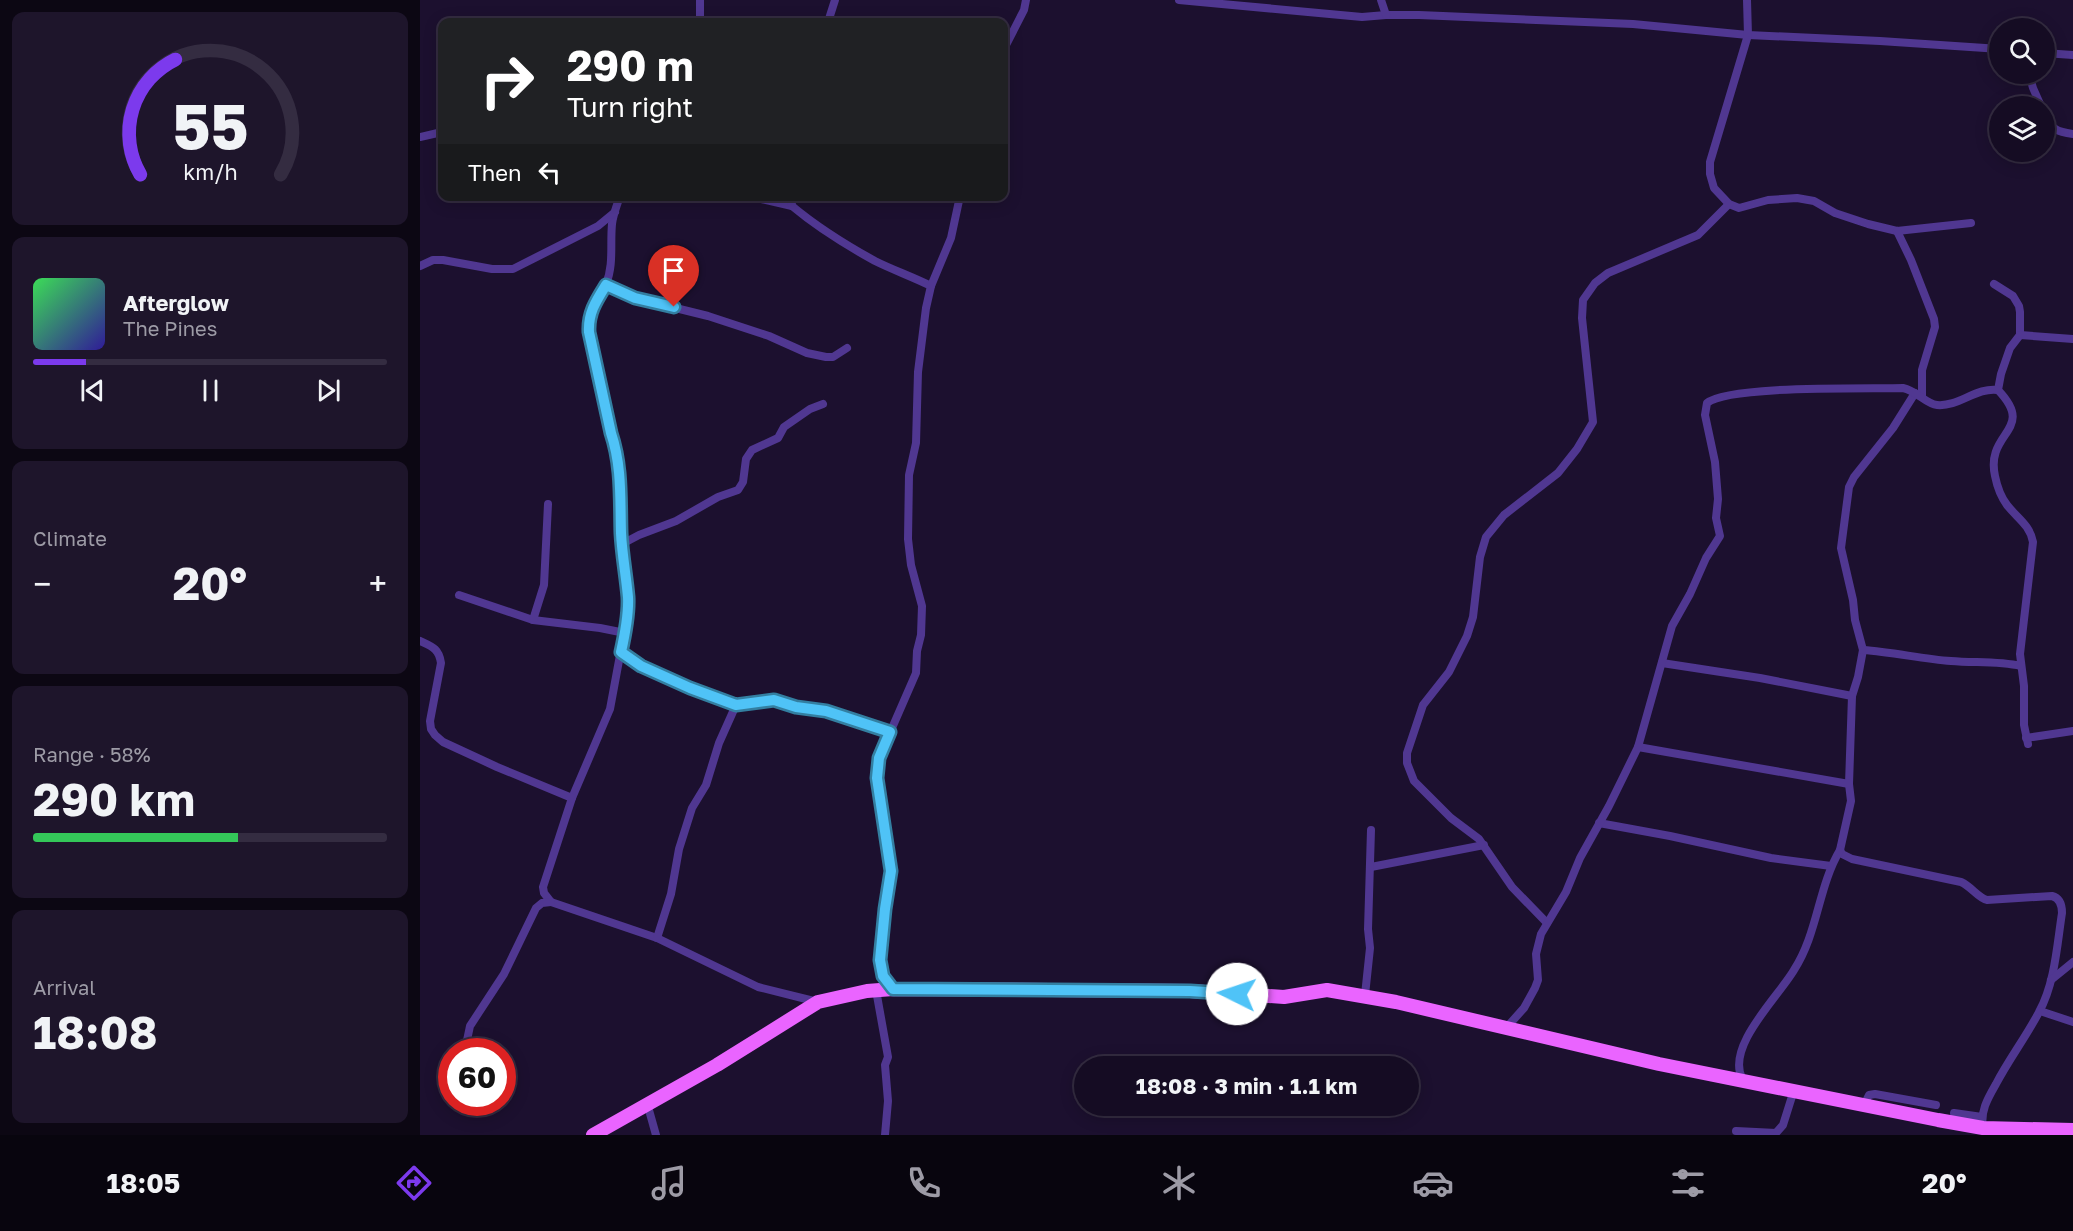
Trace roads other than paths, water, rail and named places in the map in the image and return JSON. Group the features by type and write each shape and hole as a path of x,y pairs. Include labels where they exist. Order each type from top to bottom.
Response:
{"main road":[{"path":"593,1135 646,1103 717,1065 818,1002 839,996 893,989 1190,991 1284,997 1327,990 1365,995 1659,1064 1864,1105 1976,1126 2073,1130"}],"street":[{"path":"700,0 700,18"},
{"path":"829,18 835,0"},
{"path":"1008,41 1024,10 1026,0"},
{"path":"1179,0 1362,18 1386,15 1633,24 1748,35 1989,48"},
{"path":"1381,0 1386,15"},
{"path":"1747,0 1748,35 1710,162 1710,174 1714,188 1729,204 1739,208 1778,198 1806,199 1850,218 1897,231 1971,223"},
{"path":"2055,54 2073,55"},
{"path":"2055,129 2073,134"},
{"path":"420,137 438,133"},
{"path":"551,902 544,893 543,887 572,798 610,709 625,633 628,598 622,544 618,460 589,332 589,314 606,285 610,266 612,228 618,201"},
{"path":"770,201 792,206 821,229 875,261 931,285"},
{"path":"792,201 792,206"},
{"path":"893,989 883,976 880,960 885,904 891,871 877,778 879,758 916,673 922,606 911,565 908,539 908,495 909,475 918,426 918,372 922,332 931,285 951,238 959,201"},
{"path":"1547,923 1512,887 1484,845 1472,832 1451,818 1414,782 1407,763 1407,753 1424,705 1449,672 1467,636 1473,617 1480,556 1486,537 1504,515 1558,473 1573,455 1593,422 1582,318 1583,300 1586,293 1608,273 1698,235 1729,204"},
{"path":"420,266 433,260 443,260 492,269 513,269 598,226 615,211"},
{"path":"1750,1082 1742,1078 1739,1073 1739,1062 1746,1040 1804,953 1831,866 1840,850 1852,795 1849,784 1852,696 1863,650 1841,548 1849,487 1854,477 1918,394 1935,327 1916,270 1897,231"},
{"path":"1994,284 2013,296 2020,312 2020,334 2010,348 1998,390"},
{"path":"606,285 635,298 693,312 770,336 807,353 832,357 847,348"},
{"path":"2020,334 2073,339"},
{"path":"1507,1027 1524,1008 1535,988 1538,980 1538,945 1547,923 1566,891 1580,858 1638,747 1672,626 1706,558 1720,536 1716,518 1718,499 1715,462 1705,415 1707,403 1718,397 1760,391 1903,388 1931,403 1941,405 1983,390 1998,390 2008,400 2014,413 2011,426 1994,455 1995,477 2002,497 2028,528 2033,542 2021,637 2027,741 2073,731"},
{"path":"622,544 687,516 718,497 738,490 744,483 746,459 753,450 778,438 784,427 810,409 823,404"},
{"path":"533,620 544,585 548,504"},
{"path":"459,595 533,620 625,633"},
{"path":"420,641 436,648 440,654 441,663 430,721 435,735 442,742 572,798"},
{"path":"1863,650 1950,662 2001,662 2021,666"},
{"path":"621,652 641,666 736,705 774,700 796,707 826,711 890,732"},
{"path":"1662,663 1760,678 1852,696"},
{"path":"657,938 670,894 679,849 692,808 705,785 719,743 736,705"},
{"path":"1638,747 1849,784"},
{"path":"1599,823 1770,858 1831,866"},
{"path":"1365,995 1370,948 1368,930 1371,830"},
{"path":"1371,867 1484,845"},
{"path":"1840,850 1842,854 1852,859 1961,882 1987,900 2046,896 2057,898 2061,903 2062,913 2051,980 2040,1011 2008,1061 1976,1126 1954,1113"},
{"path":"467,1038 470,1026 504,974 536,908 542,903 551,902 657,938 702,962 758,987 818,1002"},
{"path":"2051,980 2073,962"},
{"path":"876,990 888,1057 885,1065 888,1101 885,1135"},
{"path":"2040,1011 2073,1022"},
{"path":"1736,1131 1776,1133 1783,1125 1794,1090"},
{"path":"1864,1105 1869,1095 1875,1094 1936,1105"},
{"path":"646,1103 656,1135"}]}
